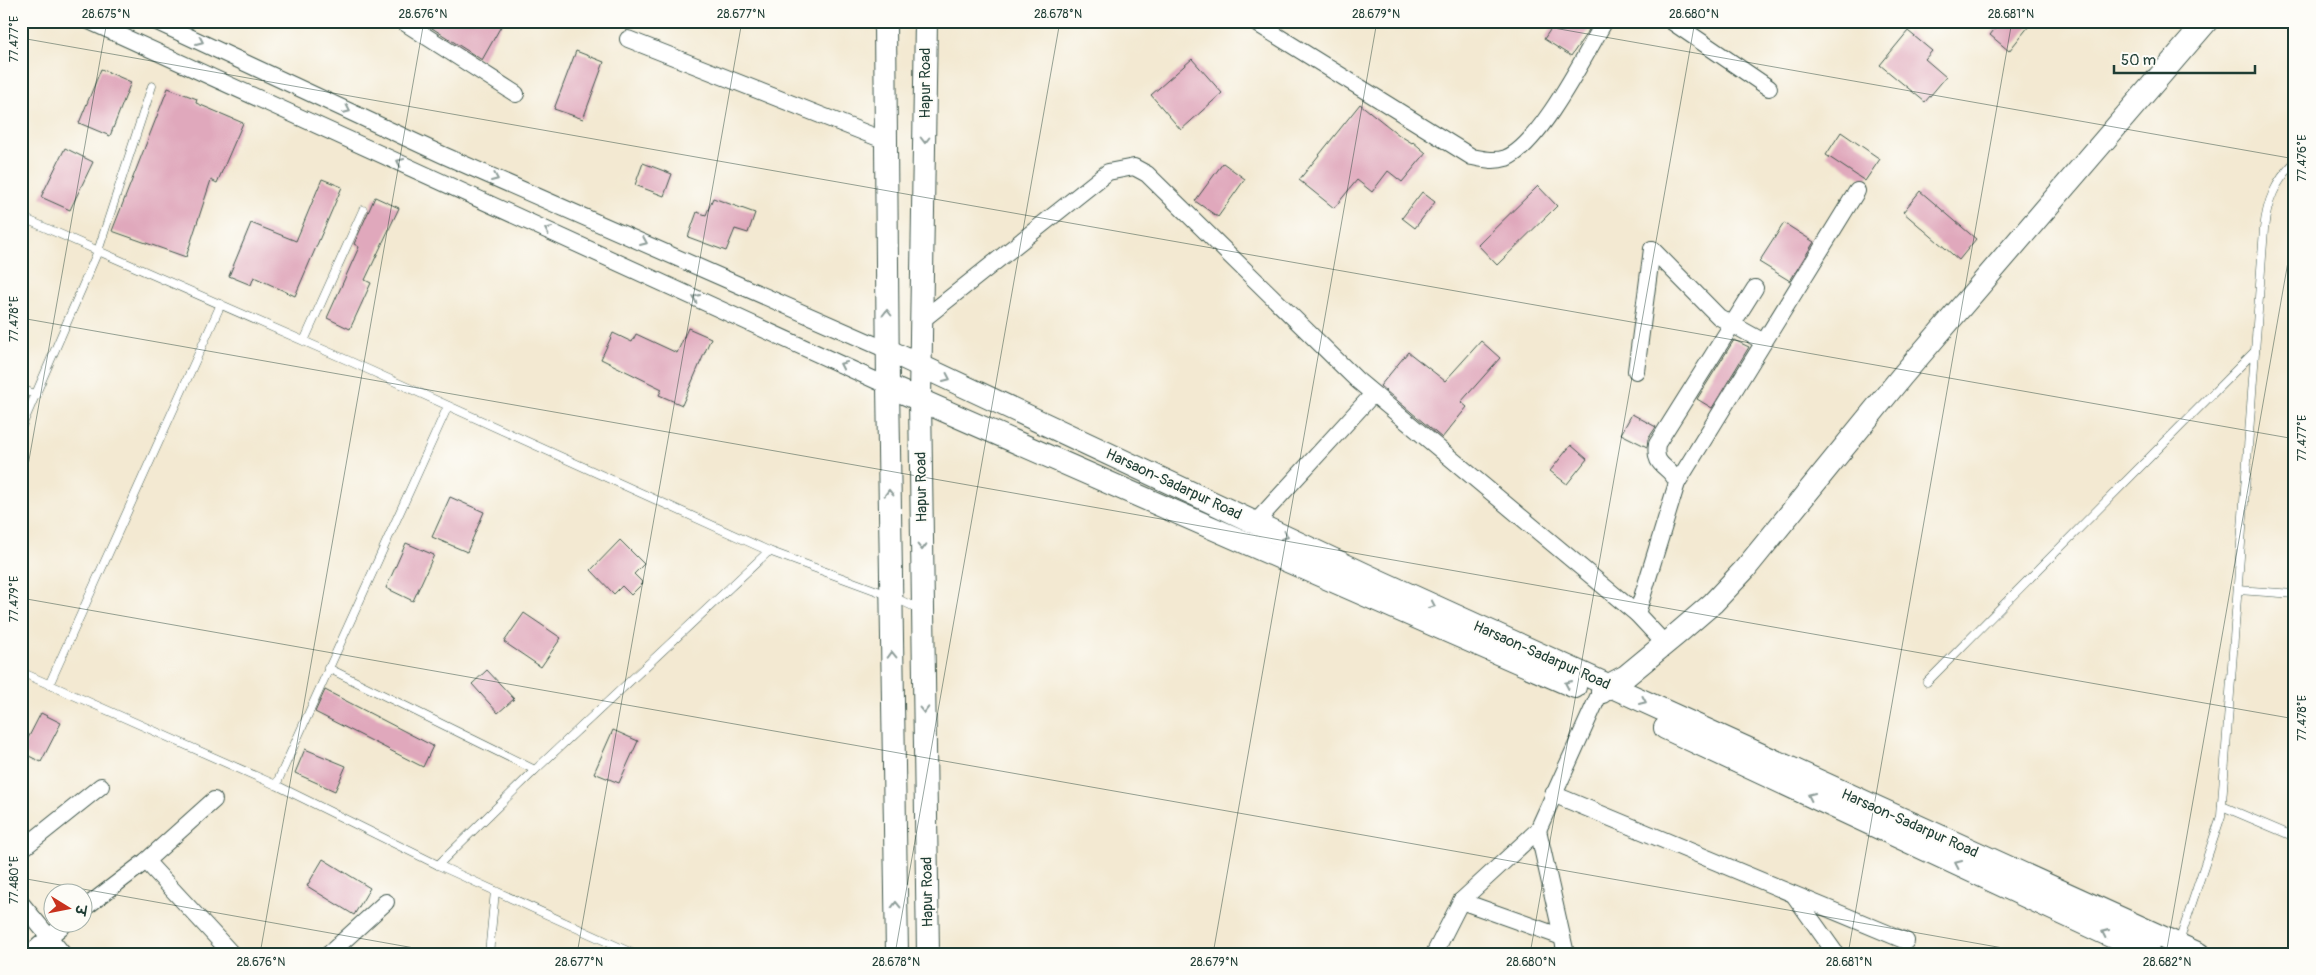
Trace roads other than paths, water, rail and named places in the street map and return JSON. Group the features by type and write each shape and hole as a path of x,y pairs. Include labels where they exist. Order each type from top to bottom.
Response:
{"street":[{"path":"89,21 888,386"},
{"path":"155,21 443,155 887,350"},
{"name":"Hapur Road","path":"885,21 887,350 897,954"},
{"name":"Hapur Road","path":"926,21 920,400 928,954"},
{"path":"1253,21 1472,157 1490,161 1506,158 1515,153 1530,138 1556,105 1605,21"},
{"path":"1671,21 1769,88"},
{"path":"1434,954 1461,902 1538,830 1553,794 1603,691 1626,676 1713,603 1745,569 1902,376 2207,21"},
{"path":"409,23 516,94"},
{"path":"628,39 886,141"},
{"path":"921,321 1108,172 1134,167 1147,174 1373,394 1637,614 1665,644"},
{"path":"1637,614 1677,483 1857,192"},
{"path":"1636,372 1652,249 1720,317 1764,342"},
{"path":"1677,483 1674,477 1658,462 1655,456 1657,444 1755,288"},
{"name":"Harsaon-Sadarpur Road","path":"887,350 1256,522 2149,954"},
{"name":"Harsaon-Sadarpur Road","path":"888,386 1603,691 2199,954"},
{"path":"1256,522 1373,394"},
{"path":"21,850 101,786"},
{"path":"1553,794 1906,941"},
{"path":"92,902 146,861 214,800"},
{"path":"1538,830 1566,954"},
{"path":"146,861 232,954"},
{"path":"1794,895 1836,954"},
{"path":"329,954 386,902"},
{"path":"1461,902 1562,937"},
{"path":"21,903 63,954"},
{"path":"29,954 54,932"}],"lane":[{"path":"21,428 37,396 98,251 152,86"},
{"path":"2178,944 2212,848 2222,806 2266,210 2273,190 2281,176 2295,162"},
{"path":"304,340 363,210"},
{"path":"21,217 304,340 770,551 891,596 922,611"},
{"path":"49,685 221,304"},
{"path":"1926,682 2256,351"},
{"path":"21,389 37,396"},
{"path":"276,786 448,406"},
{"path":"438,865 535,770 770,551"},
{"path":"2238,590 2295,594"},
{"path":"328,668 535,770"},
{"path":"21,672 276,786 438,865 634,954"},
{"path":"2222,806 2295,837"},
{"path":"489,954 495,891"}]}
